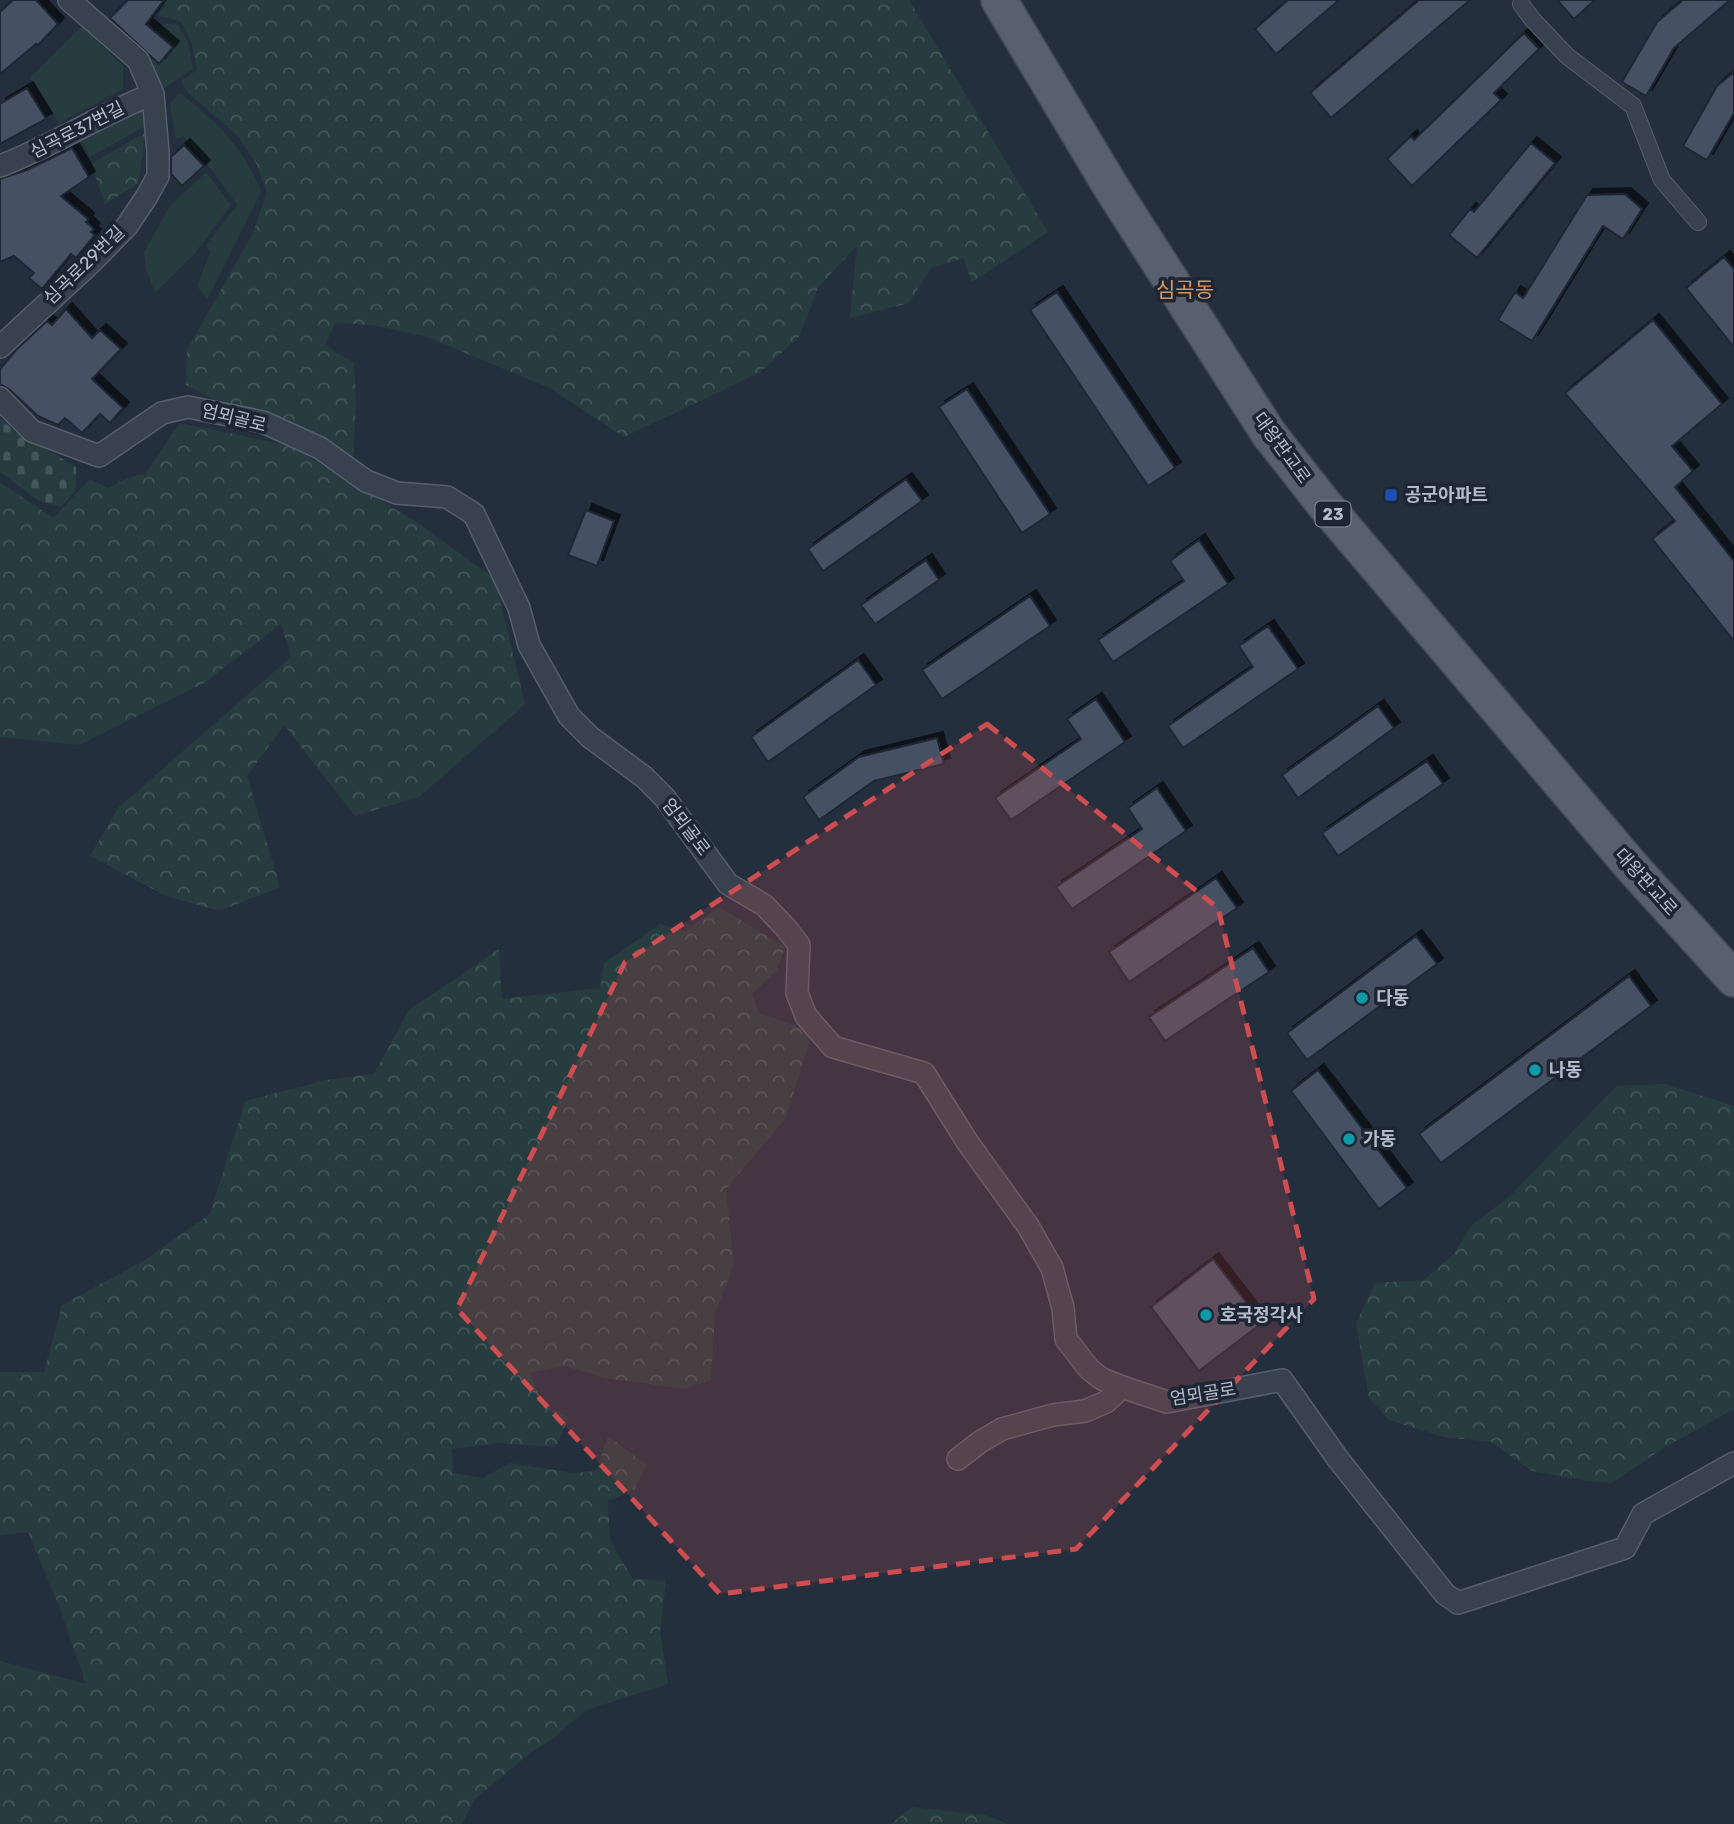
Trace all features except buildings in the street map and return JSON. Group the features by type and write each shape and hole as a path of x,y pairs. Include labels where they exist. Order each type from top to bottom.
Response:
{"main road":[{"name":"대왕판교로","path":"999,0 1111,187 1269,434 1324,504 1633,868 1734,979"}],"street":[{"name":"심곡로29번길","path":"0,347 127,226 158,176 153,94 138,60 69,0"},
{"path":"1521,4 1567,55 1633,106 1662,180 1698,222"},
{"name":"심곡로37번길","path":"0,166 153,94"},
{"name":"엄뫼골로","path":"0,398 32,432 99,456 162,413 188,407 263,422 320,448 366,481 397,493 447,497 474,514 519,608 529,645 569,716 590,737 644,777 665,798 728,884 764,905 786,928 799,945 797,993 806,1016 833,1048 924,1073 968,1143 1028,1226 1052,1268 1063,1308 1066,1339 1089,1370 1102,1379 1167,1402 1282,1380 1338,1459 1445,1594 1458,1603 1625,1548 1643,1514 1734,1463"},
{"path":"958,1459 1002,1429 1053,1415 1085,1411 1106,1402 1122,1387"}],"highlighted area":[{"path":"987,724 1218,908 1314,1299 1076,1549 720,1594 457,1309 625,962"}],"green space":[{"path":"159,0 909,0 1048,232 972,282 963,258 931,268 909,303 850,318 857,246 819,286 799,337 759,373 624,437 550,388 424,336 372,325 336,323 325,344 354,362 356,401 353,460 186,385 187,350 253,233 267,192 257,165 238,136 187,92 181,81 197,70 192,45 182,22 157,15 166,6"},
{"path":"164,23 178,25 188,42 193,69 161,90 140,50"},
{"path":"82,26 123,66 123,89 59,123 30,78"},
{"path":"180,93 205,114 238,149 261,192 207,300 197,286 210,253 206,245 237,205 183,136 176,140 170,103"},
{"path":"142,108 144,127 90,157 82,142"},
{"path":"145,133 140,176 136,185 105,204 91,164"},
{"path":"206,172 231,205 195,253 155,293 146,270 144,252 170,206"},
{"path":"0,418 15,431 76,467 76,490 61,507 39,501 0,472"},
{"path":"180,423 291,446 421,525 495,579 525,704 419,797 355,816 284,725 247,776 280,887 220,911 166,896 90,856 118,808 291,657 281,624 204,683 79,745 0,737 0,482 53,518 90,479 108,488 146,473"},
{"path":"719,907 785,947 777,970 752,994 759,1013 796,1026 811,1036 786,1118 726,1189 734,1265 715,1313 711,1380 684,1389 605,1378 565,1366 530,1373 543,1406 569,1417 556,1447 499,1443 452,1449 453,1473 483,1478 510,1463 573,1473 596,1471 608,1436 647,1465 634,1490 608,1501 610,1540 632,1578 666,1581 660,1631 668,1684 586,1710 474,1800 462,1824 0,1824 0,1661 86,1684 61,1611 28,1532 0,1535 0,1372 44,1372 62,1305 145,1260 210,1214 245,1101 326,1080 374,1074 409,1010 499,949 502,999 600,988 604,963 660,924 685,931"},
{"path":"1665,1084 1734,1106 1734,1409 1665,1447 1612,1483 1532,1471 1491,1442 1444,1437 1389,1420 1369,1398 1356,1323 1375,1283 1424,1280 1453,1255 1472,1225 1510,1196 1617,1086"},
{"path":"912,1807 985,1815 1007,1824 891,1824"}],"place":[{"name":"공군아파트","path":"1391,495"},
{"name":"다동","path":"1362,998"},
{"name":"나동","path":"1535,1070"},
{"name":"가동","path":"1349,1139"},
{"name":"호국정각사","path":"1206,1315"}],"district":[{"name":"심곡동","path":"1185,290"}]}
